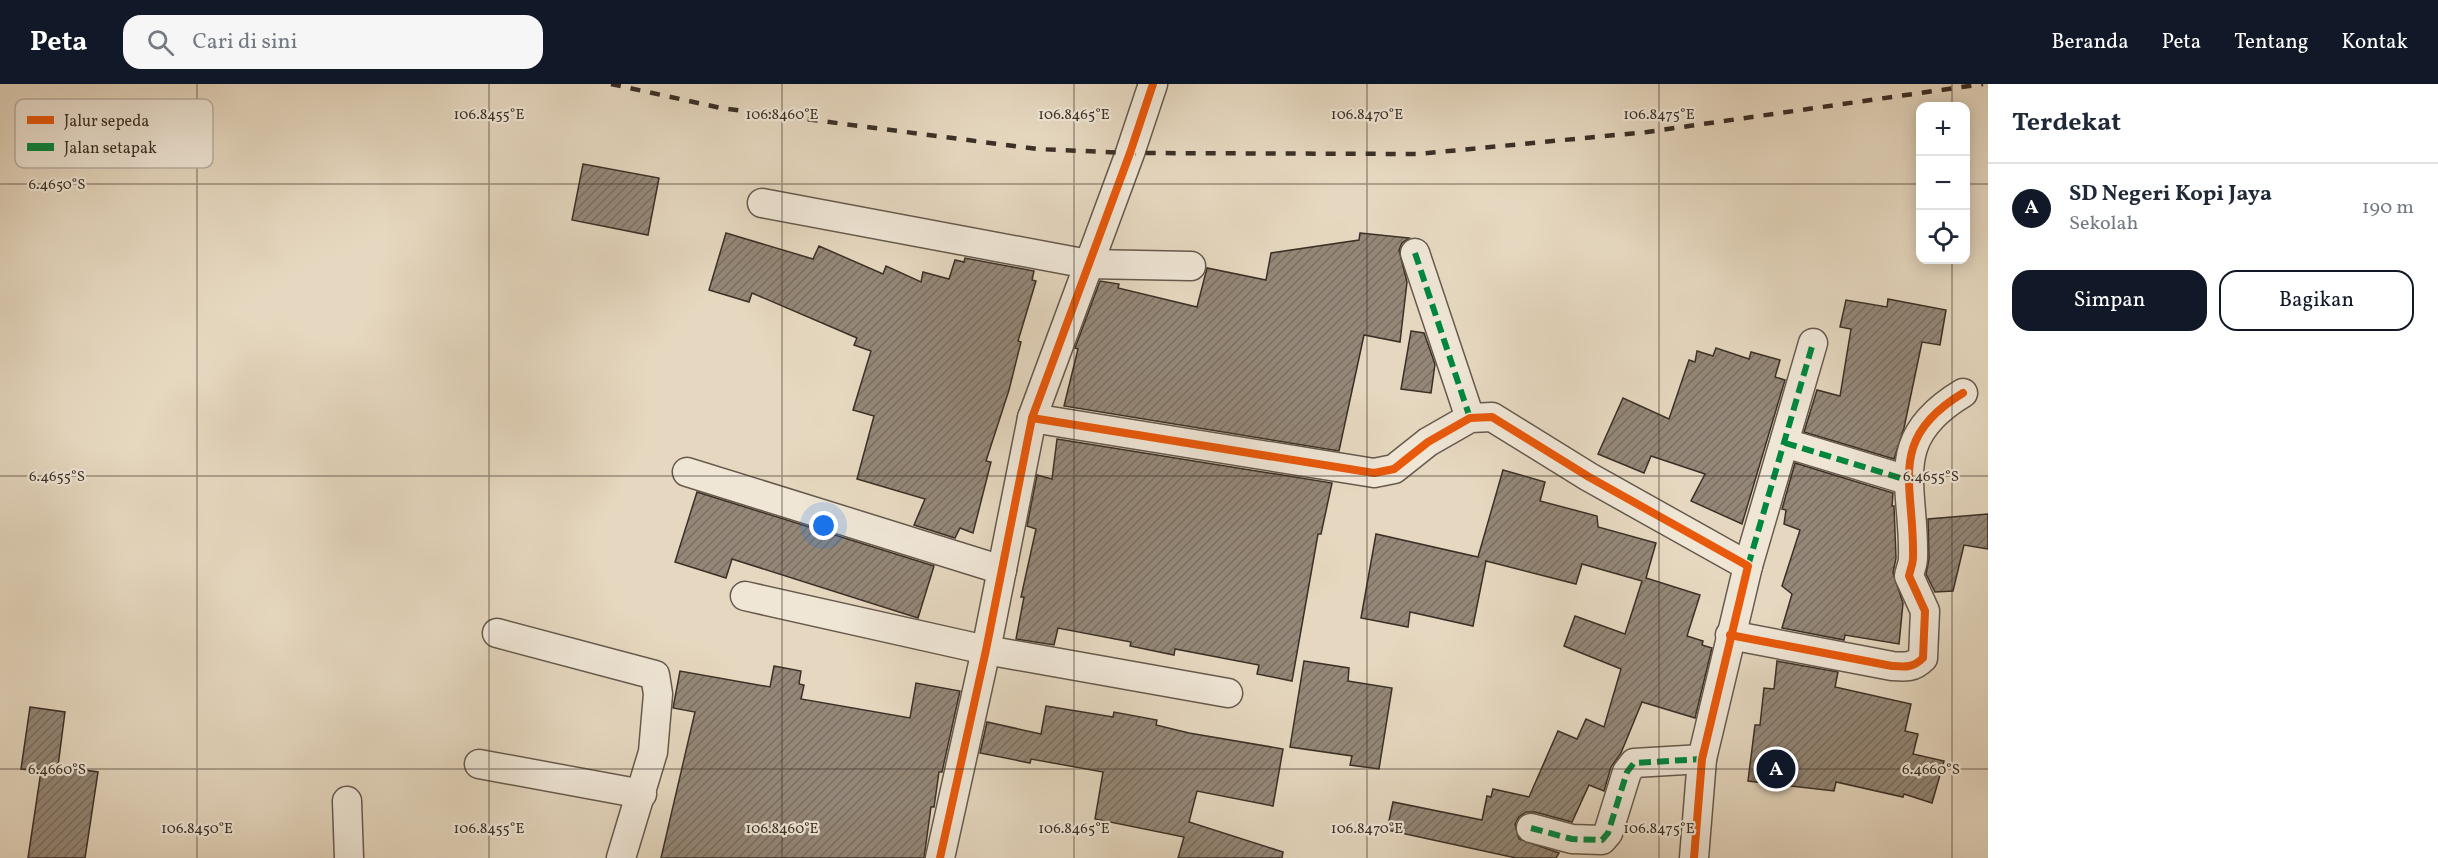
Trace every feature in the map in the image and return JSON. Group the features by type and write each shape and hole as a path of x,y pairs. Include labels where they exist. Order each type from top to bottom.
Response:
{"street":[{"path":"940,858 986,650 1032,418 1153,84"},
{"path":"762,203 1088,264 1191,266"},
{"path":"1415,253 1470,418"},
{"path":"1694,858 1702,759 1730,635 1813,343"},
{"path":"1730,635 1906,668 1916,665 1923,658 1925,611 1909,576 1913,560 1907,480 1917,433 1940,409 1963,393"},
{"path":"1032,418 1374,473 1394,469 1428,442 1470,418 1492,417 1589,477 1748,566"},
{"path":"1785,443 1907,480"},
{"path":"687,472 1002,570"},
{"path":"746,596 986,650 1228,693"},
{"path":"497,633 655,675 658,694 653,752 621,858"},
{"path":"1531,828 1572,839 1602,840 1608,833 1627,772 1634,763 1702,759"},
{"path":"479,764 642,794"},
{"path":"347,801 349,858"}],"building":[{"path":"583,164 659,178 648,235 572,220"},
{"path":"726,233 813,259 819,246 883,274 886,266 921,282 923,272 949,279 955,260 964,262 965,258 1034,271 1032,280 1036,281 1018,341 1021,342 1009,390 986,461 991,462 973,533 960,528 955,538 914,525 925,499 857,479 874,416 853,410 871,351 854,345 857,338 752,293 749,302 709,290"},
{"path":"1360,233 1409,238 1402,243 1399,250 1407,282 1400,342 1364,335 1339,451 1064,406 1078,349 1075,348 1100,281 1119,284 1118,288 1197,307 1207,268 1266,280 1271,253 1359,240"},
{"path":"1888,299 1946,310 1940,345 1922,342 1904,428 1894,459 1804,432 1817,390 1840,396 1851,329 1840,327 1846,300 1887,307"},
{"path":"1411,331 1424,333 1435,364 1431,393 1401,389"},
{"path":"1716,348 1749,359 1751,352 1780,360 1775,377 1785,380 1742,524 1691,501 1705,474 1651,456 1644,473 1598,454 1623,398 1669,419 1689,360 1695,362 1697,351 1713,356"},
{"path":"1057,439 1332,483 1321,534 1318,534 1292,681 1257,674 1259,665 1175,649 1174,655 1130,646 1131,642 1058,628 1054,645 1016,639 1024,597 1021,597 1036,529 1027,526 1037,475 1052,479"},
{"path":"1795,463 1893,493 1896,558 1893,573 1903,603 1899,644 1845,635 1844,640 1782,628 1792,594 1782,586 1800,530 1784,524 1786,510 1782,509"},
{"path":"1503,470 1545,482 1540,501 1597,516 1598,527 1656,543 1646,578 1700,595 1687,636 1703,641 1702,645 1712,648 1695,718 1642,702 1621,753 1611,767 1604,791 1589,785 1572,822 1535,812 1526,812 1519,817 1515,824 1519,839 1559,853 1556,858 1516,858 1387,830 1393,802 1482,820 1487,796 1491,797 1493,789 1529,797 1558,731 1577,739 1586,719 1604,727 1621,669 1564,646 1575,616 1625,634 1642,581 1582,564 1576,584 1486,561 1473,626 1410,612 1408,627 1361,618 1376,534 1478,557"},
{"path":"697,492 934,566 918,618 732,559 726,578 675,562"},
{"path":"1988,514 1988,549 1964,545 1953,591 1935,592 1926,574 1929,559 1928,519"},
{"path":"1304,661 1349,668 1348,681 1392,688 1379,769 1350,765 1352,756 1290,747"},
{"path":"1777,661 1838,672 1835,687 1911,704 1905,731 1918,734 1913,754 1944,761 1932,803 1904,794 1903,797 1836,782 1834,791 1748,781 1755,725 1760,725 1764,688 1774,689"},
{"path":"774,666 801,671 799,684 804,685 801,699 910,718 916,683 960,691 942,772 939,772 934,807 931,807 924,858 661,858 695,712 673,708 680,671 770,687"},
{"path":"1046,706 1113,717 1114,712 1157,720 1156,725 1189,733 1283,749 1273,806 1197,791 1189,822 1283,852 1282,858 1178,858 1184,837 1095,819 1103,772 1031,759 1030,763 980,753 987,722 1041,734"},
{"path":"30,707 65,712 58,766 98,772 85,858 28,858 41,771 21,769"}],"railway":[{"path":"611,84 721,108 1037,149 1130,153 1418,154 1647,132 1983,84"}],"marked path":[{"path":"1415,253 1470,418"},
{"path":"1748,566 1813,343"},
{"path":"1785,443 1907,480"},
{"path":"1531,828 1572,839 1602,840 1608,833 1627,772 1634,763 1702,759"}],"cycle path":[{"path":"940,858 986,650 1032,418 1130,153 1153,84"},
{"path":"1730,635 1892,666 1909,666 1923,658 1925,611 1909,576 1913,562 1909,466 1913,447 1923,428 1939,411 1963,393"},
{"path":"1032,418 1374,473 1394,469 1428,442 1470,418 1492,417 1589,477 1748,566 1702,759 1694,858"}],"place":[{"name":"SD Negeri Kopi Jaya","path":"1776,769"}]}
